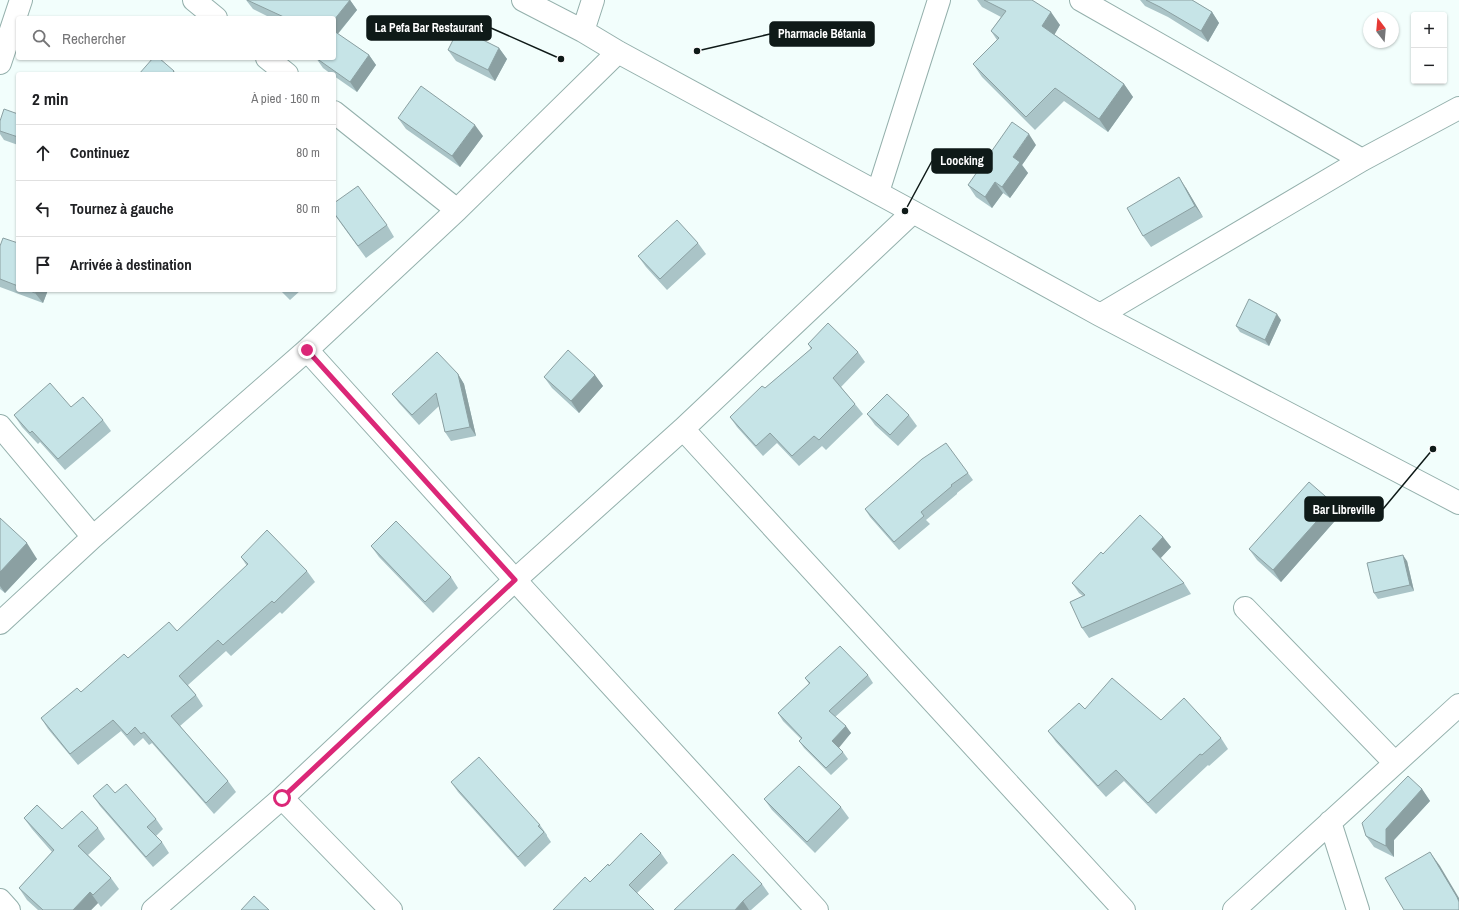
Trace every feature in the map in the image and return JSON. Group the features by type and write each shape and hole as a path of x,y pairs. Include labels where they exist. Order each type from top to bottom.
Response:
{"street":[{"path":"0,63 21,0"},
{"path":"194,0 214,16"},
{"path":"523,0 583,31 618,52 878,192 1100,315 1459,503"},
{"path":"583,31 593,0"},
{"path":"878,192 939,0"},
{"path":"1081,0 1362,160"},
{"path":"0,623 93,537 307,350 457,210 618,52"},
{"path":"270,60 284,72"},
{"path":"1100,315 1362,160 1459,108"},
{"path":"336,114 457,210"},
{"path":"153,910 282,798 515,580 683,429 913,212"},
{"path":"307,350 817,910"},
{"path":"0,426 93,537"},
{"path":"683,429 1124,910"},
{"path":"1245,608 1396,763"},
{"path":"1234,910 1459,705"},
{"path":"282,798 391,910"},
{"path":"1330,822 1358,910"},
{"path":"0,900 9,910"}],"building":[{"path":"247,0 350,0 336,18 336,16 282,16"},
{"path":"984,0 1032,0 1051,12 1042,26 1124,84 1099,119 1055,88 1026,117 973,64 999,38 991,31 1006,11"},
{"path":"1146,0 1192,0 1212,12 1201,31"},
{"path":"459,28 499,48 488,70 448,50"},
{"path":"336,32 369,55 350,82 319,60 336,60"},
{"path":"151,60 161,60 174,71 173,72 141,72"},
{"path":"421,86 475,125 452,156 398,118"},
{"path":"4,109 16,113 16,136 0,131 0,121"},
{"path":"1012,122 1029,134 1013,157 1020,162 1002,187 995,182 985,197 968,185"},
{"path":"1179,177 1195,206 1143,236 1127,208"},
{"path":"358,186 387,225 358,246 336,216 336,202"},
{"path":"677,220 698,243 660,279 638,256"},
{"path":"3,238 16,242 16,285 0,279 0,246"},
{"path":"1249,299 1277,314 1265,340 1236,326"},
{"path":"828,323 858,352 833,378 855,404 819,440 814,436 792,456 770,433 756,446 730,417 762,386 765,388 812,348 808,344"},
{"path":"568,350 595,375 571,401 544,377"},
{"path":"437,352 458,374 470,427 445,432 436,393 412,415 392,394"},
{"path":"50,383 71,407 83,397 103,420 58,459 32,431 30,433 14,415"},
{"path":"887,394 909,415 890,435 867,414"},
{"path":"946,443 968,473 951,485 952,486 921,512 924,516 894,542 865,509 922,459"},
{"path":"1309,482 1333,503 1273,570 1249,549"},
{"path":"1140,515 1163,537 1152,549 1184,583 1082,628 1070,602 1085,595 1072,583 1101,552 1103,554"},
{"path":"0,518 27,543 0,572"},
{"path":"396,521 451,577 425,602 371,546"},
{"path":"267,530 307,571 274,603 272,601 223,645 218,640 179,676 196,695 171,716 228,781 206,803 144,732 141,734 135,727 127,735 113,720 70,754 41,718 77,688 81,692 124,654 128,658 169,622 177,631 248,564 241,557"},
{"path":"1403,555 1410,585 1374,593 1367,563"},
{"path":"840,646 868,675 829,711 846,726 832,741 843,752 826,768 799,741 802,738 778,713 810,683 805,678"},
{"path":"1112,678 1161,720 1184,698 1221,738 1202,755 1200,754 1148,803 1116,770 1098,786 1048,731 1079,703 1085,709"},
{"path":"479,757 540,825 538,826 544,832 518,857 451,782"},
{"path":"799,766 841,807 807,842 764,799"},
{"path":"1408,776 1422,789 1386,829 1386,846 1366,836 1362,823"},
{"path":"107,784 115,793 126,784 156,819 147,827 162,842 146,857 93,796"},
{"path":"37,805 62,829 82,811 98,828 78,846 111,878 93,895 90,892 73,910 43,910 19,888 54,850 24,818"},
{"path":"641,833 661,853 629,885 654,910 553,910 585,877 590,882 608,864 609,866"},
{"path":"1430,852 1457,897 1459,902 1459,910 1404,910 1385,878"},
{"path":"733,854 762,884 735,910 674,910"},
{"path":"254,896 269,910 241,910"}],"place":[{"name":"Pharmacie Bétania","path":"697,51"},
{"name":"La Pefa Bar Restaurant","path":"561,59"},
{"name":"Loocking","path":"905,211"},
{"name":"Bar Libreville","path":"1433,449"}],"route":[{"path":"282,798 515,580 307,350"}]}
